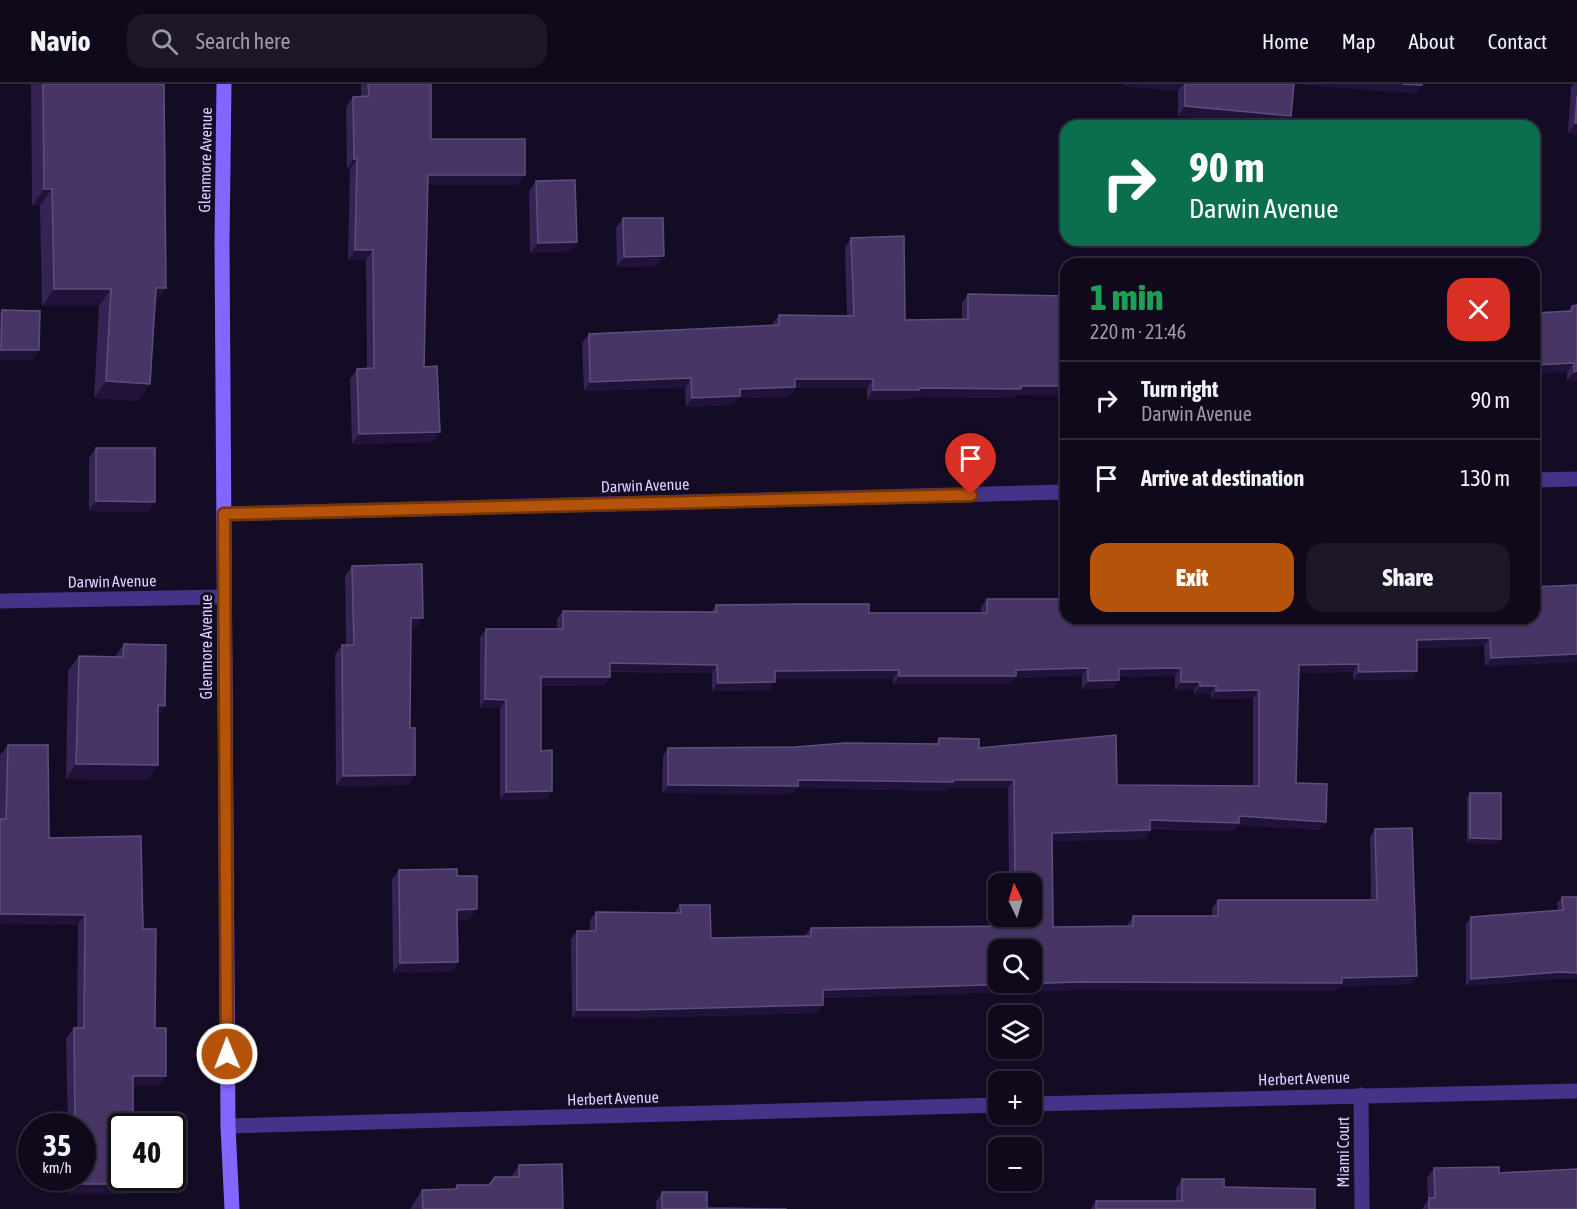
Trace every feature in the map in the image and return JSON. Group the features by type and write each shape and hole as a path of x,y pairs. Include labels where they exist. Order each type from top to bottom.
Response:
{"street":[{"name":"Glenmore Avenue","path":"224,84 222,243 224,597 228,1126 232,1209"},
{"path":"1540,480 1577,479"},
{"name":"Darwin Avenue","path":"224,514 1060,492"},
{"name":"Darwin Avenue","path":"0,601 224,597"},
{"name":"Herbert Avenue","path":"1042,1104 1577,1091"},
{"name":"Miami Court","path":"1361,1095 1362,1209"},
{"name":"Herbert Avenue","path":"228,1126 988,1105"}],"building":[{"path":"43,84 164,84 166,288 156,288 150,384 106,381 111,289 54,289 52,189 44,189"},
{"path":"368,84 431,84 431,139 525,139 525,175 428,175 424,367 437,366 440,432 359,434 357,369 374,368 373,250 355,250 357,159 354,159 353,97 369,96"},
{"path":"1185,84 1294,84 1291,116 1185,106"},
{"path":"1577,96 1577,123 1575,123"},
{"path":"575,180 577,242 538,243 536,181"},
{"path":"623,218 663,218 664,256 624,257"},
{"path":"904,236 905,320 968,319 968,294 1060,296 1060,386 1021,386 1021,389 873,390 873,379 795,379 795,387 740,389 740,396 692,398 691,378 590,382 589,334 779,325 779,315 854,316 851,238"},
{"path":"1577,305 1577,371 1574,372 1574,363 1540,365 1540,313 1572,311 1572,306"},
{"path":"2,310 40,311 39,350 1,350"},
{"path":"96,448 155,448 155,502 96,501"},
{"path":"422,564 423,618 411,618 410,728 415,728 415,775 343,776 342,645 354,645 352,566"},
{"path":"1577,585 1577,654 1491,658 1490,638 1417,640 1417,671 1359,672 1358,664 1299,665 1296,783 1327,784 1326,822 1239,816 1239,823 1150,820 1150,830 1052,833 1053,927 1133,926 1133,916 1218,916 1218,900 1377,900 1375,829 1412,828 1417,976 1342,978 1342,983 1042,983 1042,939 988,939 988,985 823,990 823,1005 577,1010 577,931 596,931 596,912 681,913 680,905 710,905 711,938 811,936 811,928 1042,927 1042,873 1015,873 1014,780 953,780 953,782 798,780 798,786 668,785 668,748 795,747 845,743 939,744 939,738 979,739 979,748 1116,735 1117,785 1259,786 1259,690 1216,691 1216,686 1200,686 1200,682 1181,682 1181,668 1119,669 1119,680 1088,681 1088,668 1016,670 1016,676 899,676 899,670 775,671 775,682 718,683 717,665 610,663 610,677 541,677 541,751 552,750 552,791 506,792 506,700 485,699 486,629 563,629 563,611 716,612 716,605 869,604 869,613 987,613 987,599 1060,599 1060,624 1540,624 1540,587"},
{"path":"124,644 166,645 165,706 158,705 158,765 76,764 79,656 123,657"},
{"path":"8,745 48,745 49,838 141,836 143,929 156,929 155,1028 166,1028 166,1076 133,1076 133,1113 108,1113 108,1184 96,1184 96,1113 75,1113 74,1028 84,1028 85,915 0,914 0,819 6,819"},
{"path":"1470,793 1501,793 1501,839 1470,838"},
{"path":"457,869 457,876 477,876 477,909 457,910 458,962 400,963 399,870"},
{"path":"1562,897 1577,897 1577,973 1560,972 1471,979 1471,917 1563,910"},
{"path":"562,1164 563,1209 423,1209 422,1190 457,1189 457,1185 489,1185 495,1177 519,1177 519,1165"},
{"path":"1499,1167 1499,1173 1577,1169 1577,1209 1429,1209 1429,1198 1435,1198 1434,1168"},
{"path":"1182,1179 1224,1179 1224,1187 1315,1189 1315,1209 1096,1209 1096,1201 1182,1201"},
{"path":"662,1192 707,1192 707,1208 787,1209 662,1209"}],"route":[{"path":"227,1054 224,514 971,495"}]}
